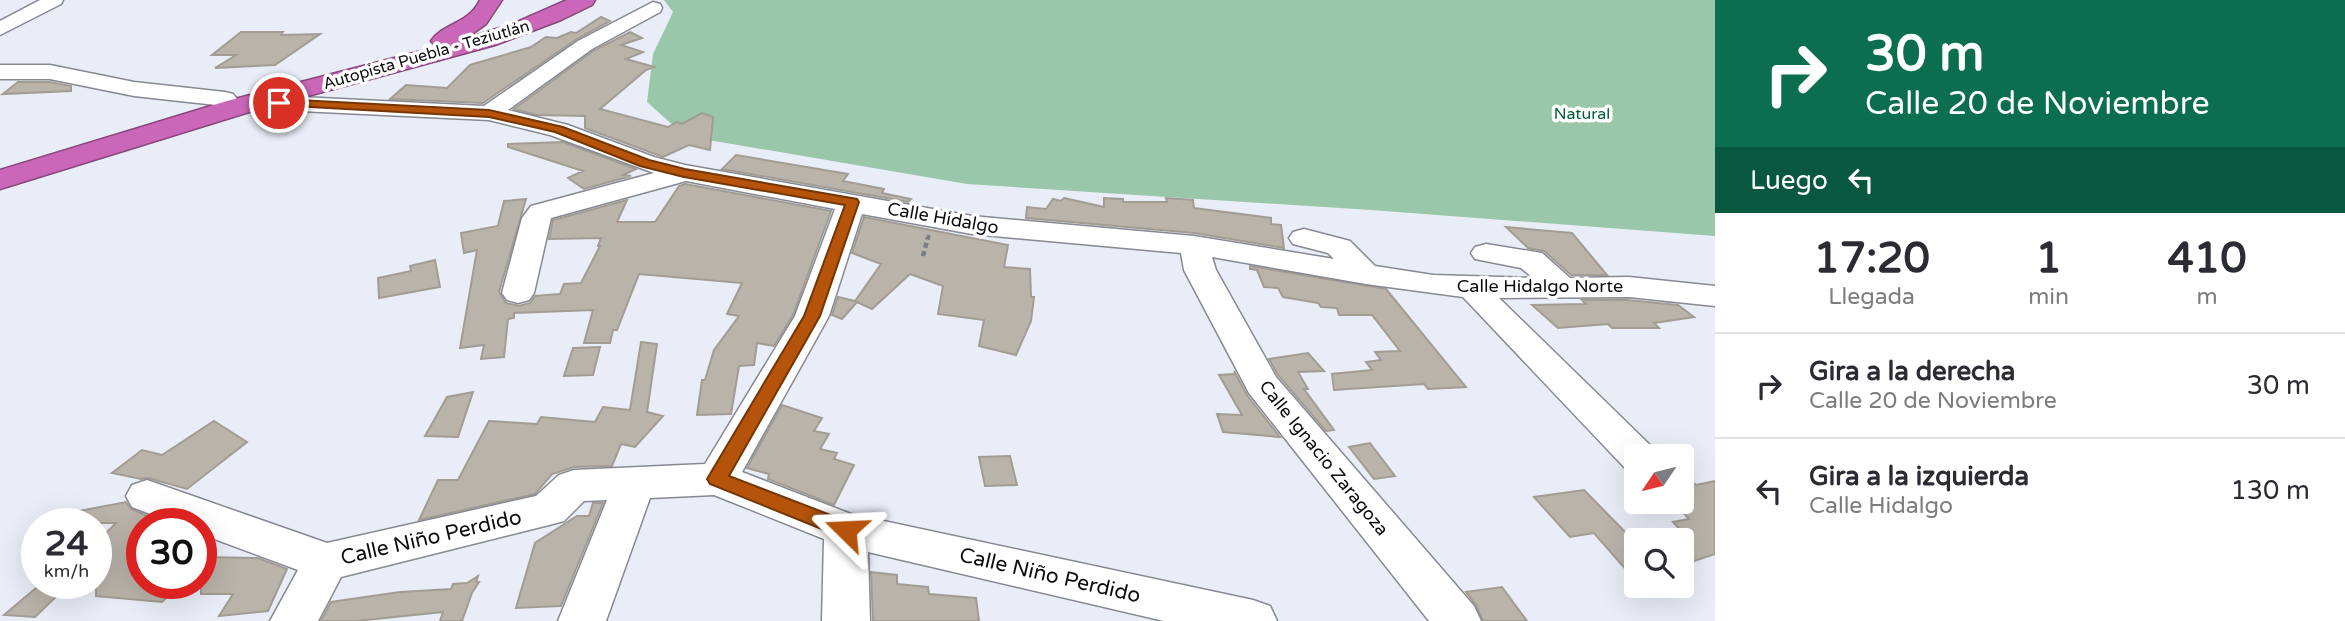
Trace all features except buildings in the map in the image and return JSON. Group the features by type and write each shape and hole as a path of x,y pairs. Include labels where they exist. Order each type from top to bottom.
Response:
{"highway":[{"name":"Autopista Puebla - Teziutlán","path":"0,180 315,85 526,27 579,3"},
{"name":"Autopista Puebla - Teziutlán","path":"315,85 438,43 463,30 490,4"}],"street":[{"path":"0,29 54,0"},
{"path":"489,113 585,46 653,8"},
{"path":"0,72 50,72 134,89 225,99"},
{"name":"Calle Hidalgo","path":"279,103 489,113 559,130 645,163 684,173 972,225 1194,245 1366,275"},
{"path":"518,293 536,218 541,212 684,173"},
{"path":"717,479 812,316 852,202"},
{"path":"1304,237 1339,247 1366,275"},
{"name":"Calle Ignacio Zaragoza","path":"1194,245 1200,270 1262,384 1457,621"},
{"path":"1486,253 1531,260 1563,288"},
{"name":"Calle Hidalgo Norte","path":"1366,275 1433,285 1479,288 1629,287 1715,296"},
{"path":"1479,288 1479,296 1625,444"},
{"name":"Calle Niño Perdido","path":"147,496 326,562 549,509 574,486 717,479 846,530 1254,621"},
{"path":"582,621 635,482"},
{"path":"846,530 846,621"},
{"path":"293,621 326,562"}],"green space":[{"name":"Natural","path":"664,0 1715,0 1715,236 967,184 685,136 647,102 653,54 673,12"}],"route":[{"path":"279,103 489,113 559,130 645,163 684,173 852,202 812,316 717,479 846,530"}]}
